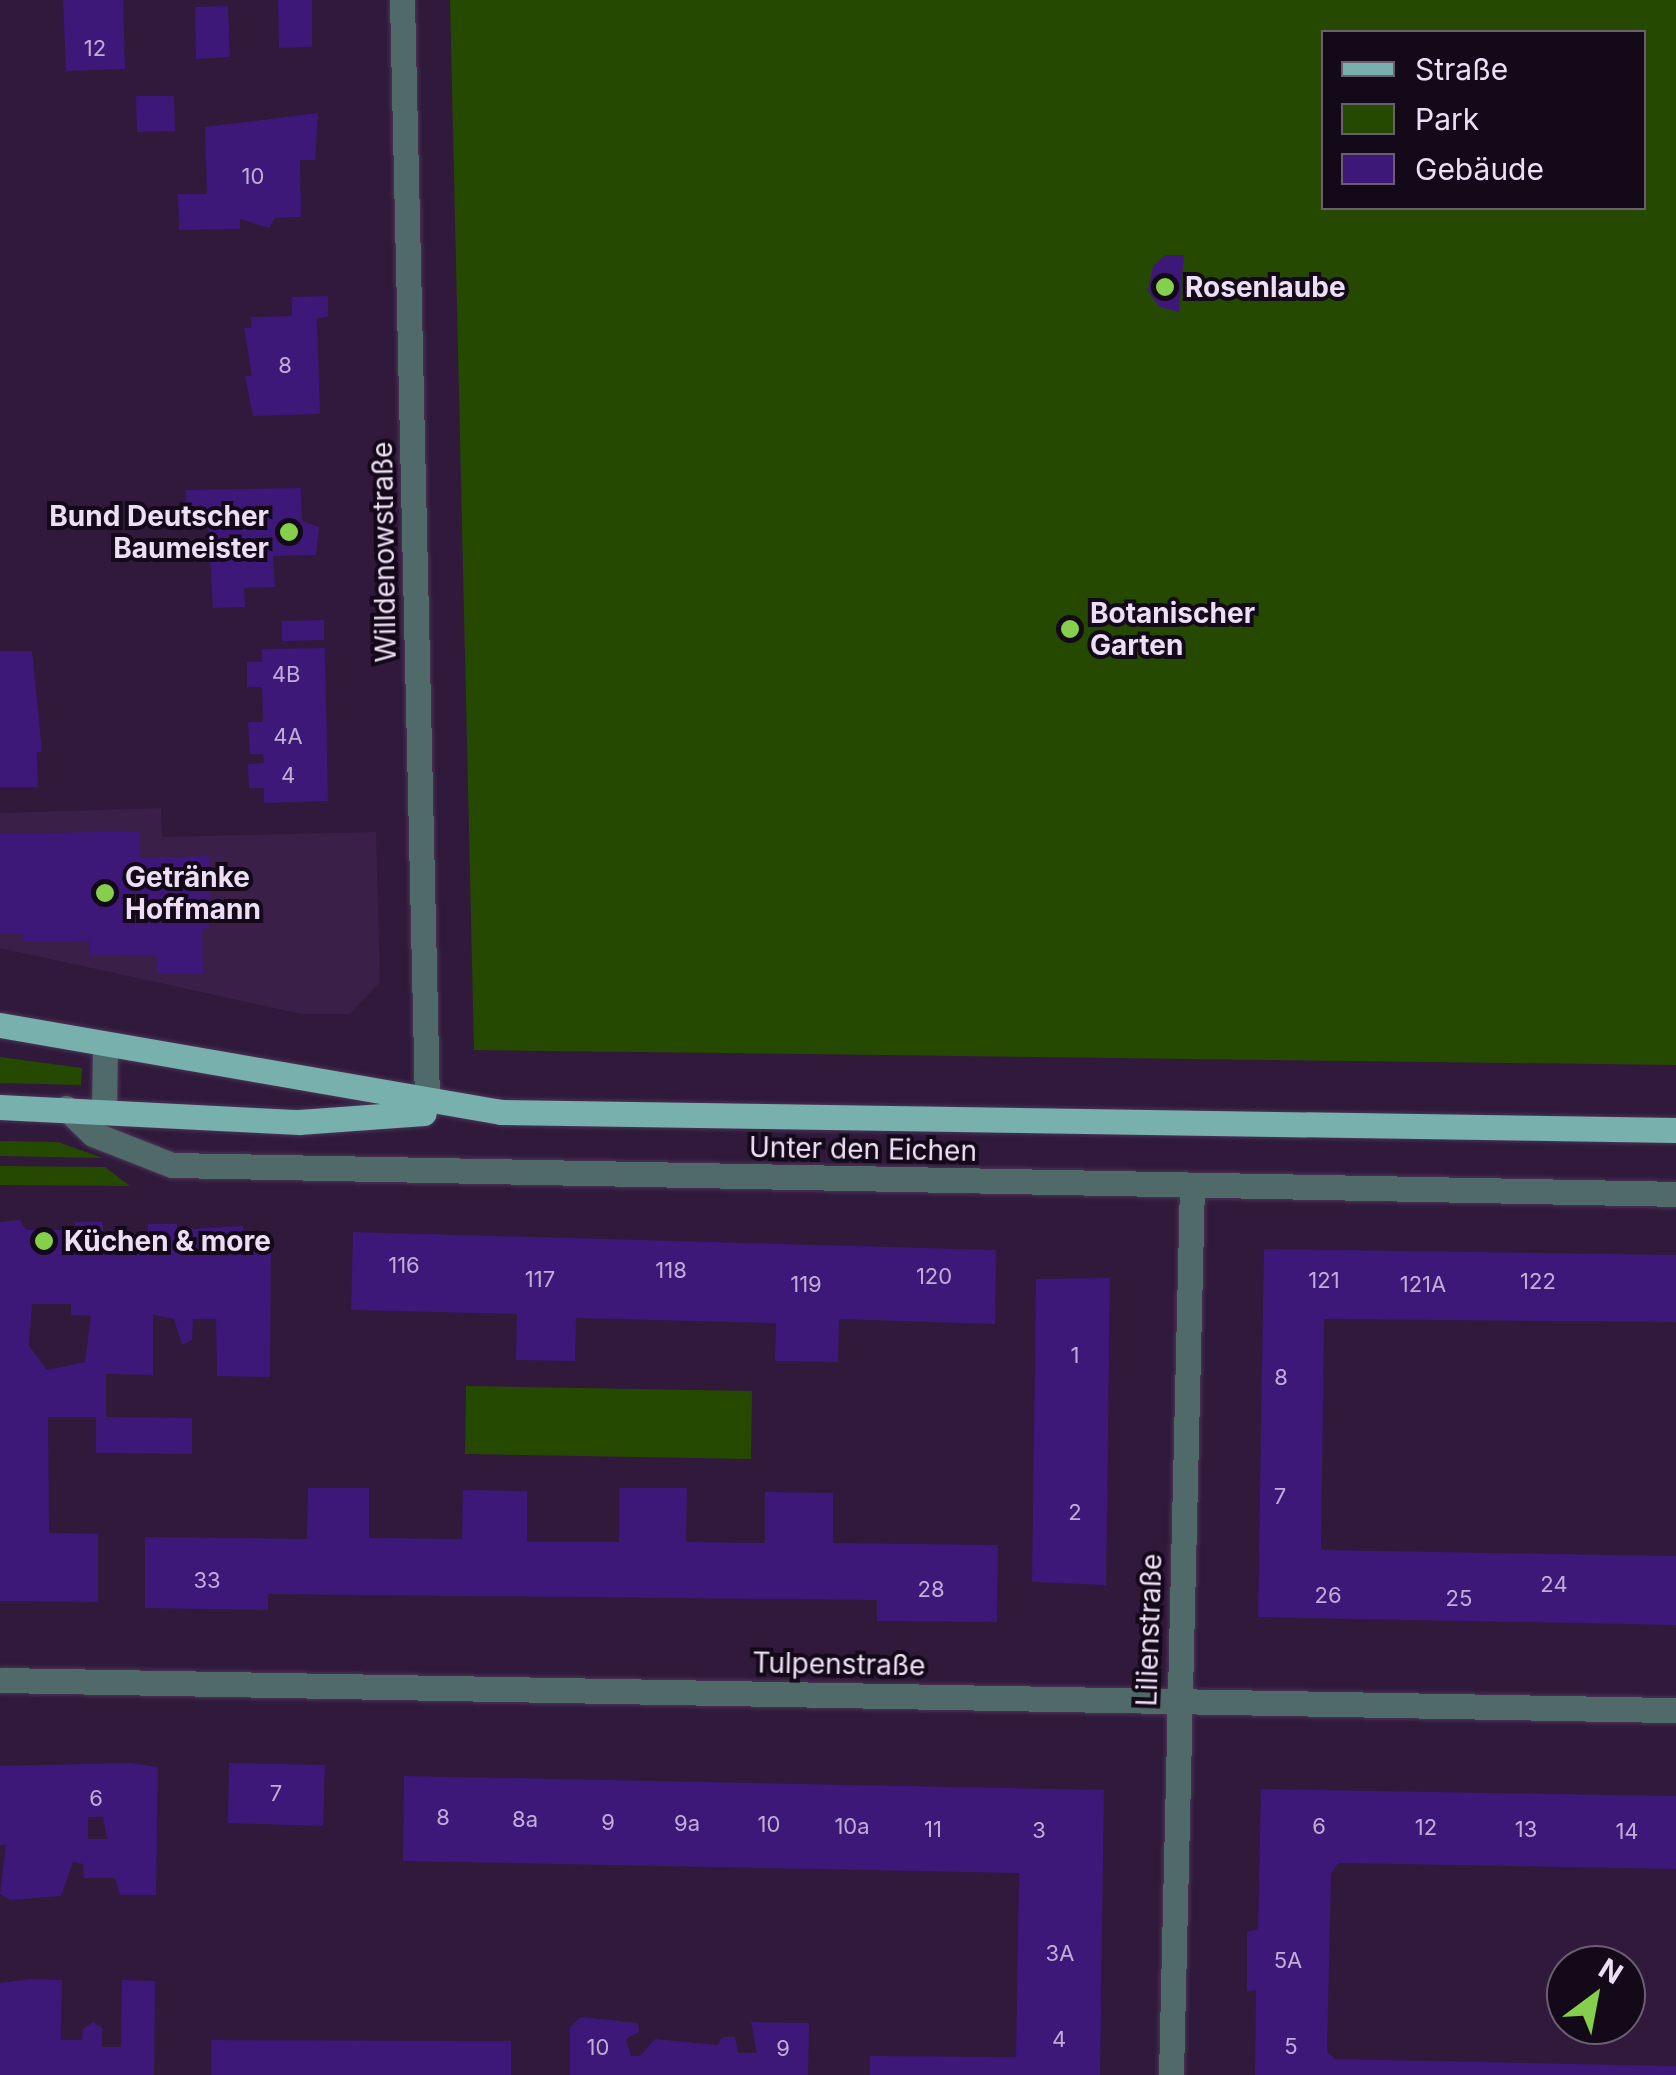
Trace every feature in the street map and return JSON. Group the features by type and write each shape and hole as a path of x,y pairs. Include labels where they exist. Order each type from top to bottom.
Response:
{"main road":[{"name":"Unter den Eichen","path":"0,1025 465,1110"},
{"name":"Unter den Eichen","path":"0,1107 299,1122 465,1110 1676,1130"}],"street":[{"name":"Willdenowstraße","path":"402,0 427,1103"},
{"path":"104,1110 105,1046"},
{"name":"Unter den Eichen","path":"66,1108 93,1134 172,1165 1676,1194"},
{"name":"Lilienstraße","path":"1171,2075 1176,1699 1192,1187"},
{"name":"Tulpenstraße","path":"0,1680 1676,1710"}],"shaded area":[{"path":"161,808 162,837 376,832 380,982 350,1014 302,1014 0,948 0,813"}],"green space":[{"name":"Botanischer Garten","path":"450,0 1676,0 1676,1065 474,1050"},
{"path":"0,1057 82,1068 81,1085 0,1083"},
{"path":"0,1141 58,1142 103,1158 0,1156"},
{"path":"0,1166 105,1167 130,1186 0,1185"},
{"path":"466,1386 752,1391 751,1459 465,1454"}],"building":[{"path":"63,0 123,0 125,69 66,71"},
{"path":"278,0 312,0 312,47 279,48"},
{"path":"228,6 230,57 196,59 195,7"},
{"path":"136,96 174,96 175,131 137,132"},
{"path":"318,113 315,160 300,160 301,217 275,218 269,228 240,219 240,229 179,230 178,194 207,194 205,127"},
{"name":"Rosenlaube","path":"1166,255 1184,255 1179,312 1160,307 1148,291 1153,266"},
{"path":"328,296 328,317 317,318 320,414 253,416 245,376 252,376 244,328 251,328 251,317 292,316 292,297"},
{"path":"301,488 302,521 319,527 316,555 273,556 275,587 244,588 245,607 213,608 208,525 187,526 186,490"},
{"path":"324,620 324,640 282,641 282,621"},
{"path":"325,648 328,801 264,803 264,788 249,788 248,764 264,763 263,754 250,754 248,722 263,722 262,687 247,687 247,662 262,662 262,649"},
{"path":"0,651 32,651 42,752 37,752 38,787 0,787"},
{"name":"Getränke Hoffmann","path":"140,831 140,858 209,856 210,928 202,929 203,973 157,973 157,955 90,956 90,941 23,942 22,934 0,934 0,834"},
{"path":"20,1220 26,1230 76,1230 75,1222 103,1222 103,1233 148,1233 148,1224 177,1224 177,1230 243,1226 243,1235 271,1235 270,1377 217,1376 216,1319 193,1319 192,1340 182,1345 174,1319 153,1315 153,1375 106,1374 106,1417 192,1418 192,1454 96,1453 96,1417 48,1417 49,1533 98,1534 98,1602 0,1601 0,1222","holes":["32,1304 71,1304 71,1315 91,1316 85,1362 47,1370 29,1346"]},
{"path":"353,1232 996,1250 995,1324 839,1319 838,1362 775,1361 776,1323 576,1318 575,1361 516,1360 517,1314 351,1310"},
{"path":"1264,1249 1676,1255 1676,1322 1324,1319 1321,1550 1676,1556 1676,1625 1258,1617"},
{"path":"1110,1278 1106,1585 1032,1582 1036,1279"},
{"path":"308,1488 369,1488 369,1538 462,1539 463,1490 527,1491 527,1542 619,1542 619,1488 687,1488 686,1542 765,1543 765,1492 833,1493 833,1543 998,1545 997,1622 877,1621 877,1600 268,1594 268,1610 145,1608 145,1537 307,1539"},
{"path":"129,1763 158,1767 156,1895 120,1895 115,1878 84,1878 83,1864 73,1862 61,1896 10,1900 0,1894 6,1845 0,1845 0,1766","holes":["88,1817 103,1817 107,1839 88,1839"]},
{"path":"229,1763 325,1765 323,1826 228,1823"},
{"path":"404,1776 1104,1790 1100,2075 870,2075 870,2056 1016,2057 1019,1873 403,1861"},
{"path":"1261,1789 1676,1796 1676,1869 1338,1863 1331,1874 1327,2052 1335,2059 1676,2066 1676,2075 1255,2075 1256,1990 1247,1991 1247,1931 1258,1930"},
{"path":"62,1980 61,2040 82,2040 83,2029 93,2022 102,2028 102,2047 121,2047 122,1980 155,1981 154,2075 0,2075 0,1983"},
{"path":"581,2017 638,2023 639,2032 626,2039 631,2056 640,2056 655,2039 717,2045 723,2037 735,2037 738,2053 757,2053 751,2022 809,2023 808,2075 570,2075 570,2027"},
{"path":"211,2040 511,2041 511,2075 211,2075"}],"place":[{"name":"Rosenlaube","path":"1165,287"},
{"name":"Bund Deutscher Baumeister","path":"289,532"},
{"name":"Botanischer Garten","path":"1070,629"},
{"name":"Getränke Hoffmann","path":"105,893"},
{"name":"Küchen & more","path":"44,1241"}]}
